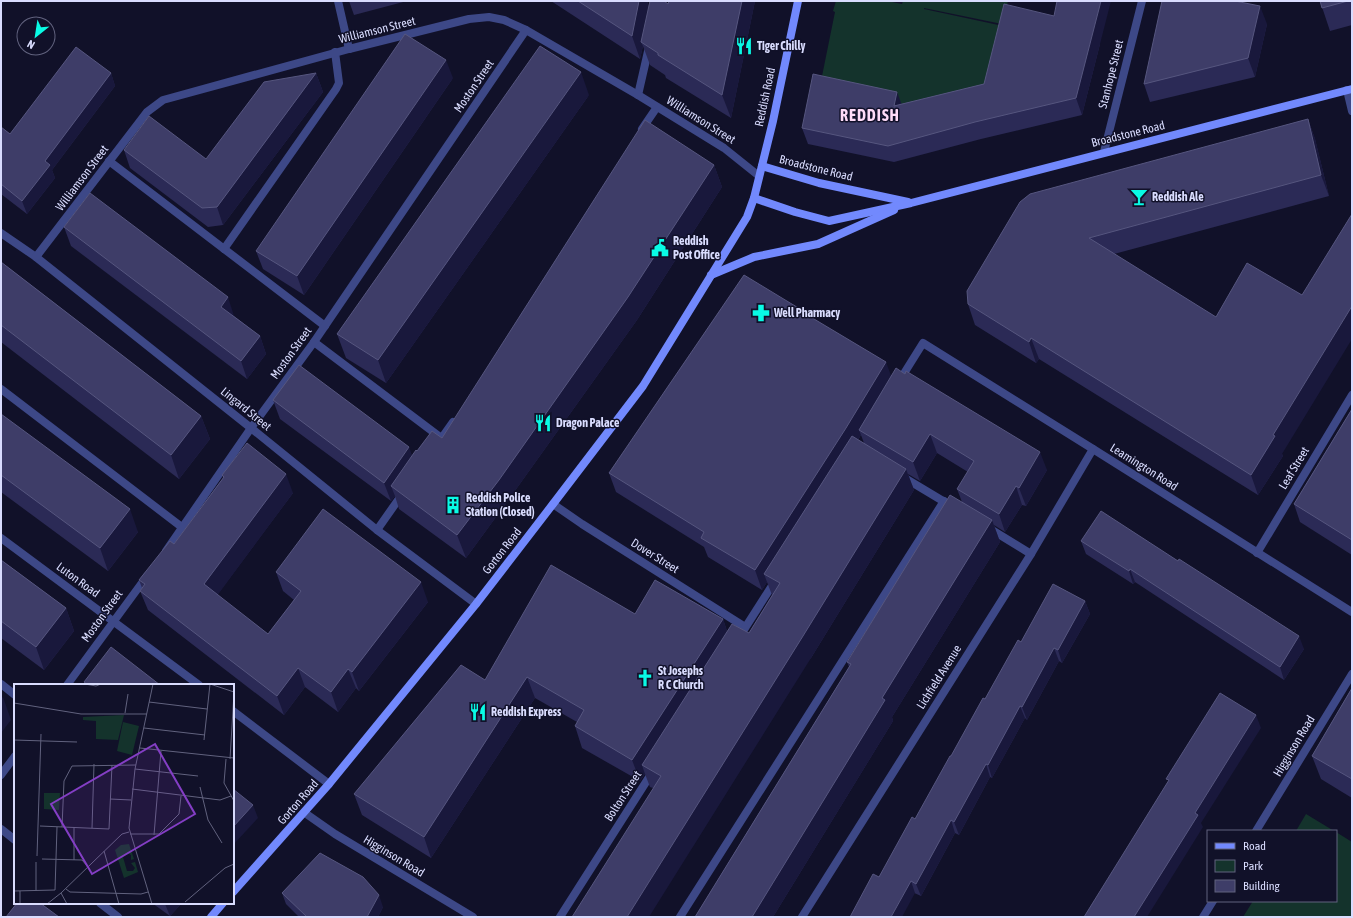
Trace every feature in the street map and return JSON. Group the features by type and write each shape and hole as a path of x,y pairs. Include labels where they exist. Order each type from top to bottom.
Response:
{"main road":[{"name":"Reddish Road","path":"754,198 773,121 798,1"},
{"name":"Broadstone Road","path":"754,198 795,212 829,221 911,203 1350,89"},
{"name":"Broadstone Road","path":"762,166 819,182 911,203"},
{"name":"Gorton Road","path":"234,891 330,784 476,604 643,386 747,216 754,198"},
{"path":"711,275 754,257 818,244 911,203"},
{"path":"211,917 222,904"}],"street":[{"path":"338,1 349,49"},
{"name":"Stanhope Street","path":"1104,152 1142,1"},
{"name":"Williamson Street","path":"36,257 147,112 163,100 335,52 476,18 489,17 504,20 526,30 657,106 724,148 759,176"},
{"name":"Moston Street","path":"160,559 183,528 251,428 314,342 526,30"},
{"path":"638,95 651,38"},
{"path":"224,249 336,89 339,83 335,52"},
{"path":"1350,89 1352,111"},
{"path":"640,133 657,106"},
{"path":"110,161 325,326"},
{"name":"Lingard Street","path":"1,233 36,257 377,530 476,604"},
{"path":"314,342 442,438"},
{"name":"Leamington Road","path":"894,390 922,343 1093,448 1352,612"},
{"path":"1,389 183,528"},
{"name":"Leaf Street","path":"1257,553 1352,395"},
{"path":"433,450 460,412"},
{"name":"Lichfield Avenue","path":"802,917 1031,554 1093,448"},
{"path":"897,474 957,509"},
{"path":"377,530 407,487"},
{"path":"680,917 944,501"},
{"name":"Dover Street","path":"553,504 745,627"},
{"path":"978,522 1031,554"},
{"name":"Luton Road","path":"1,538 198,684"},
{"name":"Moston Street","path":"68,684 150,572"},
{"path":"732,648 779,575"},
{"name":"Higginson Road","path":"1257,830 1352,674"},
{"path":"1,684 14,694"},
{"path":"234,712 330,784"},
{"path":"1,775 14,757"},
{"name":"Bolton Street","path":"560,917 659,762"},
{"name":"Higginson Road","path":"305,813 335,834 473,917"},
{"path":"1,829 14,839"},
{"path":"1203,917 1212,902"},
{"path":"101,904 118,917"}],"green space":[{"path":"836,1 887,1 902,4 903,1 1008,1 1002,24 924,8 1003,26 990,101 900,123 819,91"},
{"path":"1306,814 1332,830 1297,830"},
{"path":"1337,833 1352,842 1352,917 1243,917 1252,902 1337,902"}],"building":[{"path":"578,1 639,1 632,36"},
{"path":"650,1 664,1 668,4 669,1 742,1 722,95 658,55 658,53 641,42"},
{"path":"1057,1 1101,1 1076,98 975,122 888,146 802,128 813,74 897,92 894,106 984,84 1004,4 1054,16"},
{"path":"1162,1 1235,1 1260,6 1248,58 1144,84"},
{"path":"1320,1 1348,1 1322,8"},
{"path":"405,34 446,60 297,276 256,251"},
{"path":"540,46 581,72 378,360 337,334"},
{"path":"76,47 111,73 45,161 50,165 22,201 1,184 1,127 10,134"},
{"path":"316,73 217,207 202,208 124,150 149,116 206,159 264,82"},
{"path":"1308,119 1321,175 1089,238 1216,317 1247,263 1302,295 1352,214 1352,306 1273,435 1275,436 1251,475 1031,338 1029,342 968,304 967,291 1020,202 1030,194"},
{"path":"645,120 714,165 628,297 499,480 457,535 391,486 416,450 417,451 432,431 442,438"},
{"path":"90,193 228,297 221,307 260,336 241,361 64,227"},
{"path":"1,262 201,416 171,455 1,325"},
{"path":"744,275 886,362 846,428 755,570 701,538 704,532 609,473"},
{"path":"299,365 409,447 384,483 273,400"},
{"path":"896,368 905,374 906,371 1040,452 1019,488 1016,486 999,514 957,489 974,461 930,434 913,462 859,430"},
{"path":"1352,409 1352,540 1294,504"},
{"path":"1,414 130,509 100,548 1,475"},
{"path":"852,436 906,469 627,917 572,917 661,776 642,765 732,624 749,633 780,583 764,574"},
{"path":"247,443 286,474 204,584 268,634 301,591 276,572 323,509 421,582 352,672 348,669 331,692 298,668 277,696 140,591 145,584 139,580 170,541 174,544 224,477 222,475"},
{"path":"950,495 992,520 882,698 885,700 752,917 695,917 851,664 847,662"},
{"path":"1101,511 1299,636 1280,667 1130,569 1129,571 1081,541"},
{"path":"1,560 66,608 36,647 1,621"},
{"path":"551,565 635,614 655,580 723,619 632,760 575,726 584,710 527,677 424,837 354,794 461,665 485,680"},
{"path":"1053,584 1085,601 1058,650 1054,648 1022,707 1020,706 988,765 986,764 954,822 951,820 916,884 911,881 891,917 850,917 873,874 879,877 912,817 915,819 983,698 985,699 1018,640 1021,642"},
{"path":"111,647 159,684 87,684 84,682"},
{"path":"1352,688 1352,779 1312,756"},
{"path":"1220,693 1256,715 1195,813 1198,815 1134,917 1084,917 1169,780 1166,779"},
{"path":"234,790 253,805 234,826"},
{"path":"320,853 363,877 379,895 367,917 307,917 282,893"},
{"path":"16,904 41,904 59,917 6,917"}],"place":[{"name":"Tiger Chilly","path":"744,46"},
{"name":"Reddish Ale","path":"1139,197"},
{"name":"Reddish Post Office","path":"660,248"},
{"name":"Well Pharmacy","path":"761,313"},
{"name":"Dragon Palace","path":"543,423"},
{"name":"Reddish Police Station (Closed)","path":"453,505"},
{"name":"St Josephs R C Church","path":"645,678"},
{"name":"Reddish Express","path":"478,712"}],"district":[{"name":"REDDISH","path":"870,115"}]}
